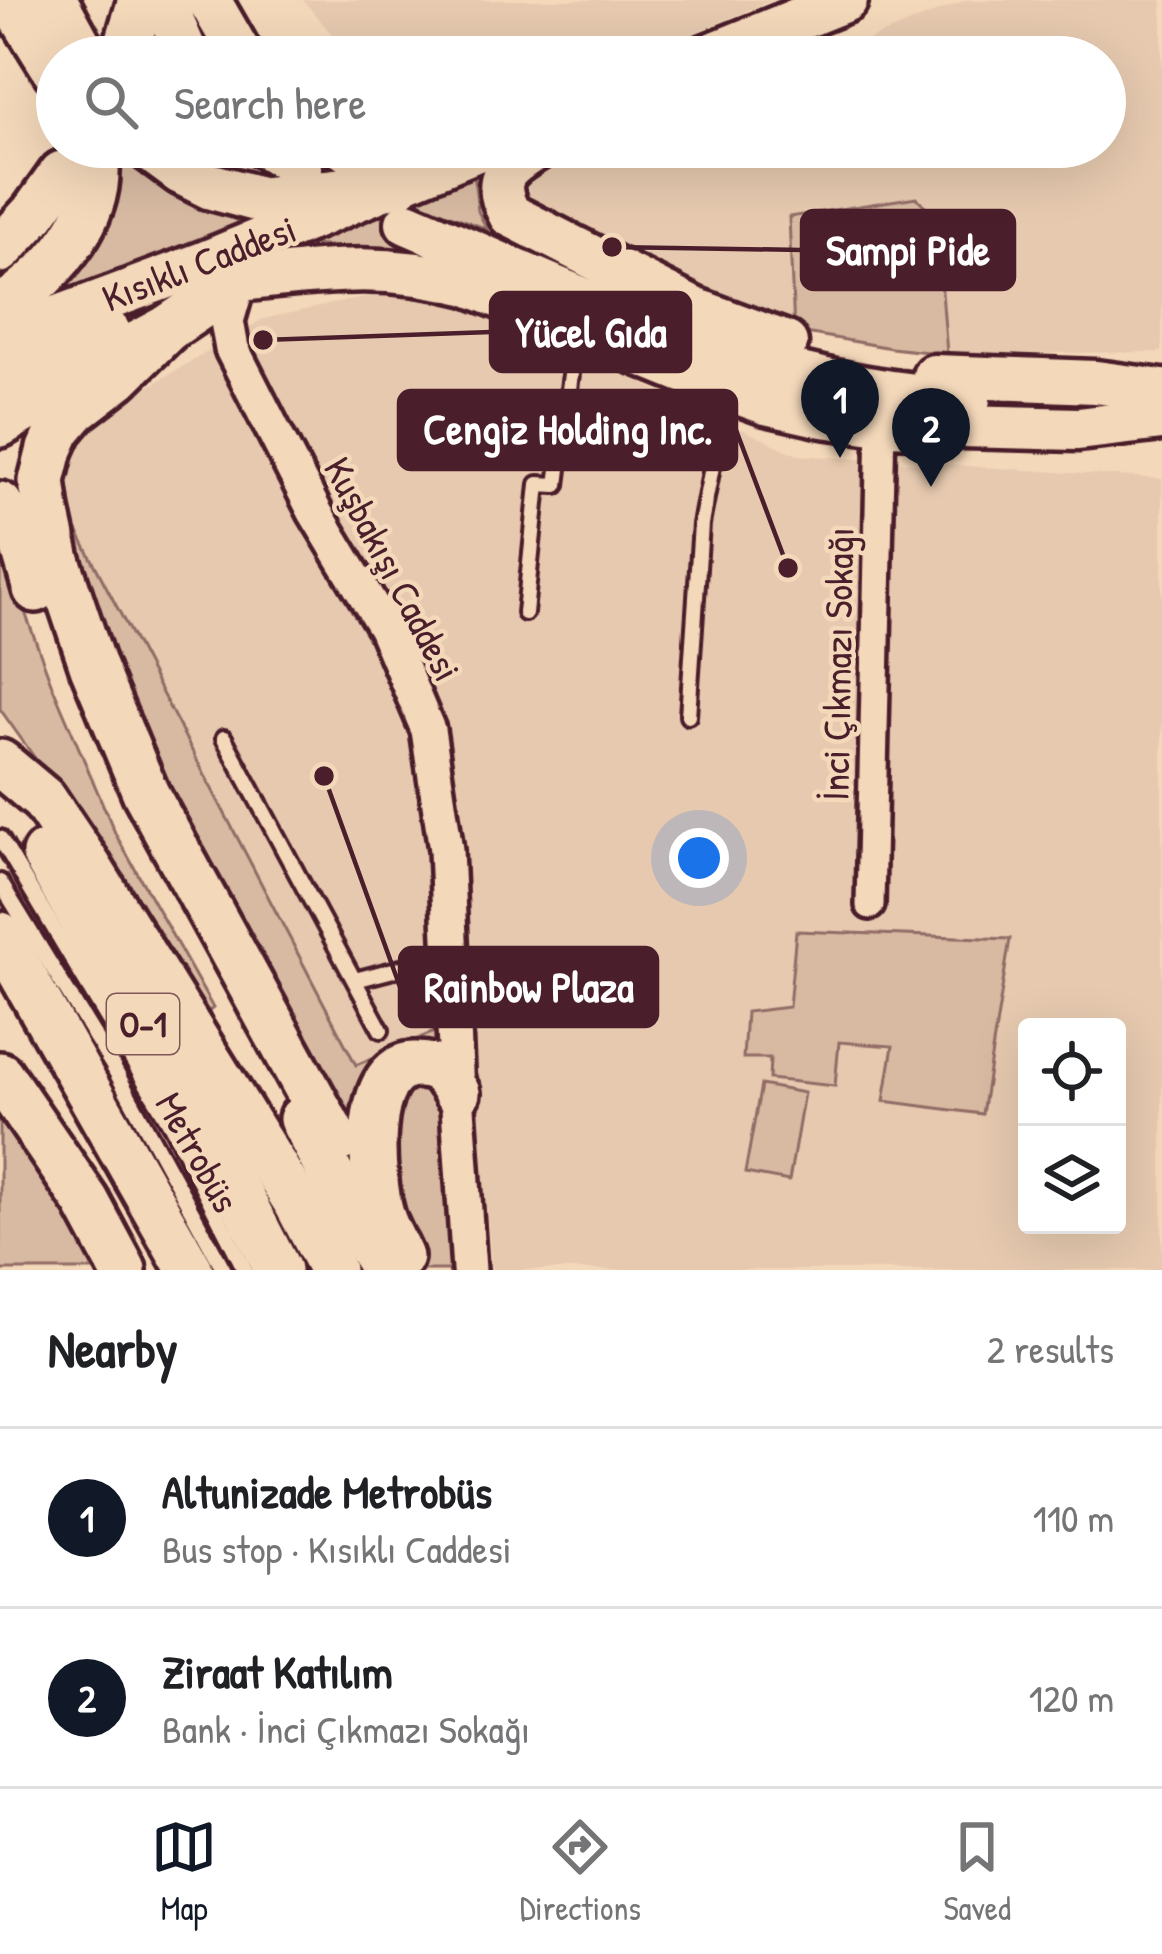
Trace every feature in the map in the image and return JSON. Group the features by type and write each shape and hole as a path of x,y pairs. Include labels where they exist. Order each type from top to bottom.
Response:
{"highway":[{"path":"12,0 36,38"},
{"path":"54,0 74,36"},
{"path":"130,36 141,0"},
{"path":"0,250 71,168"},
{"path":"0,308 51,266 80,229 97,190 82,168"},
{"path":"177,168 210,187 262,200 402,203"},
{"path":"0,379 239,280"},
{"name":"Kısıklı Caddesi","path":"0,424 168,328 239,280"},
{"path":"168,328 59,429 42,481 46,510 57,560 93,667 146,794 336,1142"},
{"path":"0,505 21,537 45,622 106,770 384,1270"},
{"path":"0,763 44,800 85,860 298,1205 332,1270"},
{"name":"O-1","path":"0,782 74,901 278,1270"},
{"name":"O-1","path":"0,935 190,1270"},
{"path":"406,1270 381,1215 376,1182 374,1120 380,1096 389,1078 404,1066 430,1064 446,1074 457,1093"},
{"path":"0,1076 86,1201 123,1270"}],"main road":[{"path":"168,0 179,36"},
{"path":"209,0 230,36"},
{"path":"760,36 846,0"},
{"path":"764,36 776,30"},
{"path":"366,168 402,203 695,343 781,371 927,397 1162,404"},
{"name":"Kısıklı Caddesi","path":"0,339 204,263 402,203 453,168"},
{"path":"507,168 502,199 510,215 694,309 749,331 906,375 1096,382 1162,392"},
{"name":"Kısıklı Caddesi","path":"239,280 339,268 431,274 468,284 766,403 881,424 1078,429 1162,419"}],"street":[{"name":"Kuşbakışı Caddesi","path":"239,280 227,321 232,349 315,512 385,628 428,730 446,850 469,1270"},
{"name":"İnci Çıkmazı Sokağı","path":"870,905 881,424"}],"lane":[{"path":"525,614 538,484 557,485 577,329"},
{"path":"688,716 701,524 727,389"},
{"path":"224,738 381,1030"},
{"name":"Metrobüs","path":"0,838 172,1127 245,1270"},
{"name":"Metrobüs","path":"0,882 111,1063 224,1270"},
{"path":"355,980 451,955"}],"shaded area":[{"path":"303,0 773,0 686,36 333,36"},
{"path":"966,0 1162,0 1162,352 947,354 794,331 543,227 525,181 556,168 1126,168 1126,36 878,36"},
{"path":"95,168 171,168 261,214 24,308"},
{"path":"215,168 340,168 318,181 253,187"},
{"path":"474,177 478,211 487,229 412,201 404,233 451,255 282,243"},
{"path":"916,197 936,217 947,354 794,331 789,217"},
{"path":"407,284 498,317 798,455 1162,479 1162,1270 492,1270 444,727 382,596 239,348 240,333 263,319"},
{"path":"212,349 355,605 411,747 425,799 441,1029 356,1066 59,496 64,454 96,418"},
{"path":"59,496 356,1065 441,1029 444,1052 355,1132 148,758 109,666"},
{"path":"0,545 52,685 116,835 213,1008 208,1012 0,709"},
{"path":"796,931 1010,939 982,1114 884,1101 893,1046 839,1042 835,1086 769,1079 770,1058 743,1058 746,1012 789,1007"},
{"path":"406,1081 428,1083 447,1107 440,1128 451,1270 416,1270 396,1222 386,1107"},
{"path":"761,1085 804,1093 789,1181 745,1173"},
{"path":"0,1101 103,1270 0,1270"}],"place":[{"name":"Sampi Pide","path":"612,247"},
{"name":"Yücel Gıda","path":"263,340"},
{"name":"Altunizade Metrobüs","path":"840,458"},
{"name":"Ziraat Katılım","path":"931,487"},
{"name":"Cengiz Holding Inc.","path":"788,568"},
{"name":"Rainbow Plaza","path":"324,776"}]}
